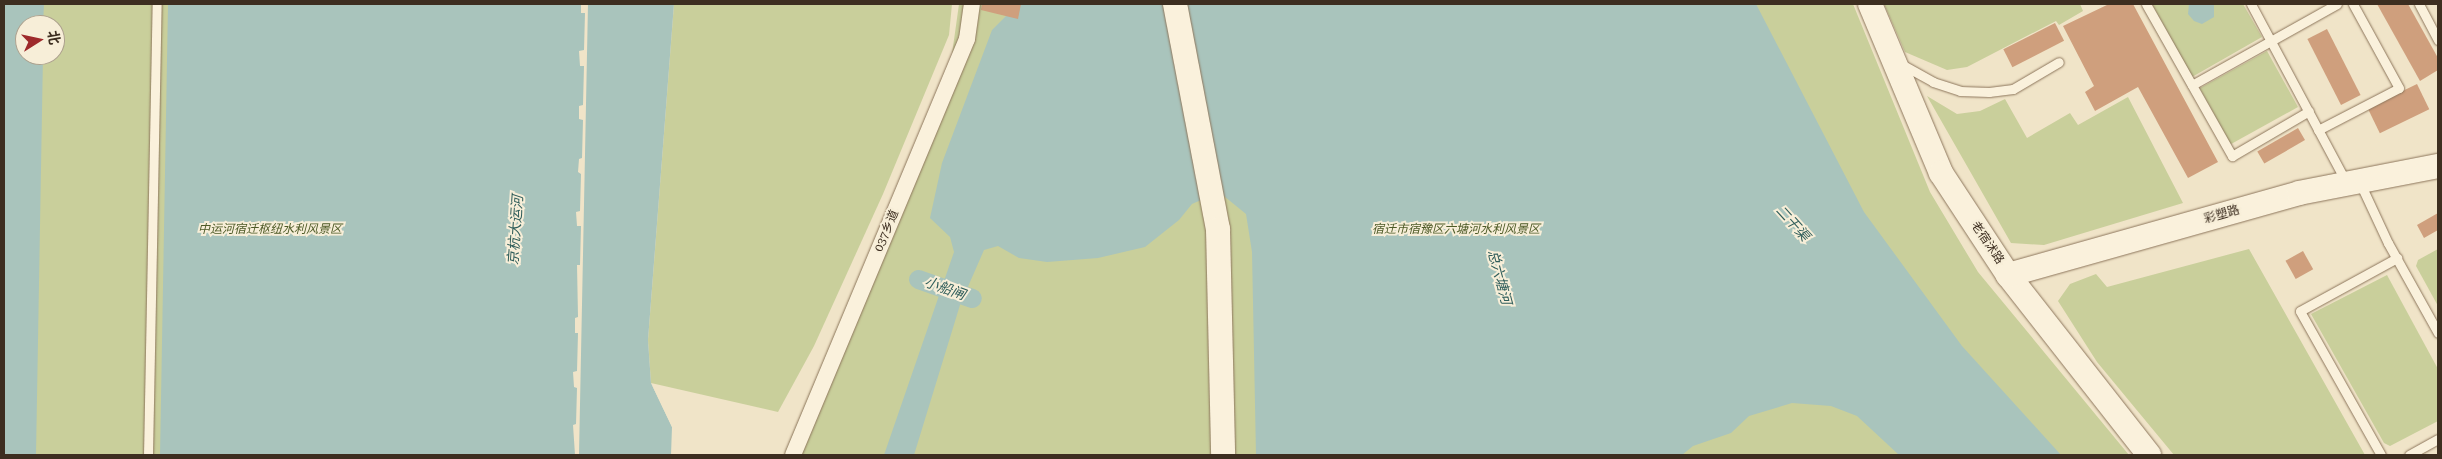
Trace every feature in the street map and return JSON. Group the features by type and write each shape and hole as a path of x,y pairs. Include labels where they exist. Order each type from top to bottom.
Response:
{"street":[{"name":"037乡道","path":"793,455 967,39 972,4"},
{"path":"1175,4 1218,229 1223,455"},
{"name":"老宿沭路","path":"1870,4 1941,173 2008,275 2149,455"},
{"name":"彩塑路","path":"2008,275 2299,193 2438,166"}],"lane":[{"path":"148,455 156,4"},
{"path":"2146,4 2232,156 2309,112"},
{"path":"2252,4 2318,130 2353,182 2438,334"},
{"path":"2192,85 2337,4"},
{"path":"2318,130 2399,88 2354,4"},
{"path":"2419,4 2438,40"},
{"path":"1892,59 1933,82 1960,91 1989,92 2013,89 2060,62"},
{"path":"2381,455 2300,311 2397,258"},
{"path":"2409,455 2438,439"}],"green space":[{"name":"中运河宿迁枢纽水利风景区","path":"4,4 536,4 525,455 4,455"},
{"path":"674,4 952,4 949,35 883,194 814,346 778,412 651,383 648,340"},
{"name":"宿迁市宿豫区六塘河水利风景区","path":"959,4 1853,4 1930,192 1978,272 2129,455 784,455 952,54"},
{"path":"1884,4 2080,4 2083,11 2059,25 2056,21 1967,67 1947,70 1905,52"},
{"path":"2152,4 2243,4 2262,37 2192,77"},
{"path":"2267,51 2298,107 2231,144 2200,88"},
{"path":"1927,96 1957,114 1980,111 2005,99 2027,138 2070,113 2078,125 2128,97 2183,203 2044,245 2011,243"},
{"path":"2249,249 2365,455 2174,455 2097,362 2058,301 2070,284 2096,274 2107,287"},
{"path":"2438,249 2438,306 2416,266 2418,260"},
{"path":"2387,275 2438,369 2438,421 2390,446 2384,443 2311,314"}],"water":[{"path":"4,4 44,4 43,15 15,15 15,65 43,65 36,455 4,455"},
{"name":"中运河宿迁枢纽水利风景区","path":"168,4 674,4 648,340 651,383 672,427 671,455 160,455"},
{"name":"宿迁市宿豫区六塘河水利风景区","path":"1012,4 1756,4 1864,212 1962,346 2061,455 1899,455 1857,416 1831,406 1792,403 1749,416 1731,433 1693,446 1682,455 1256,455 1252,252 1246,214 1219,192 1192,204 1179,220 1145,247 1098,258 1047,262 1019,258 998,246 984,250 960,305 914,455 884,455 954,252 950,237 930,218 942,163 992,30 1010,12"},
{"path":"2189,4 2214,4 2214,17 2202,24 2194,21 2188,14"}],"pier":[{"path":"581,4 588,4 579,455 575,455 573,425 576,424 577,388 574,387 573,372 577,371 578,333 575,333 575,318 578,317 577,265 580,265 581,226 577,226 576,212 580,211 581,174 578,172 579,159 582,158 583,120 579,119 579,106 583,105 584,66 580,66 579,51 584,50 585,13 581,13"},
{"path":"651,383 675,426 674,455 672,427"}],"building":[{"path":"982,4 1021,4 1018,19 981,10"},
{"path":"2109,4 2133,4 2218,162 2188,178 2138,87 2095,111 2085,92 2094,86 2063,26"},
{"path":"2377,4 2408,4 2438,58 2438,70 2420,81"},
{"path":"2055,23 2064,41 2012,67 2003,49"},
{"path":"2327,29 2361,95 2341,105 2307,39"},
{"path":"2417,84 2429,109 2380,133 2368,108"},
{"path":"2298,128 2305,140 2264,164 2257,152"},
{"path":"2438,213 2438,230 2424,238 2417,225"},
{"path":"2303,251 2313,269 2296,279 2286,261"}],"waterway":[{"name":"小船闸","path":"918,279 972,298"}],"water label":[{"name":"二干渠","path":"1793,223"},
{"name":"京杭大运河","path":"515,230"},
{"name":"总六塘河","path":"1500,277"}]}
